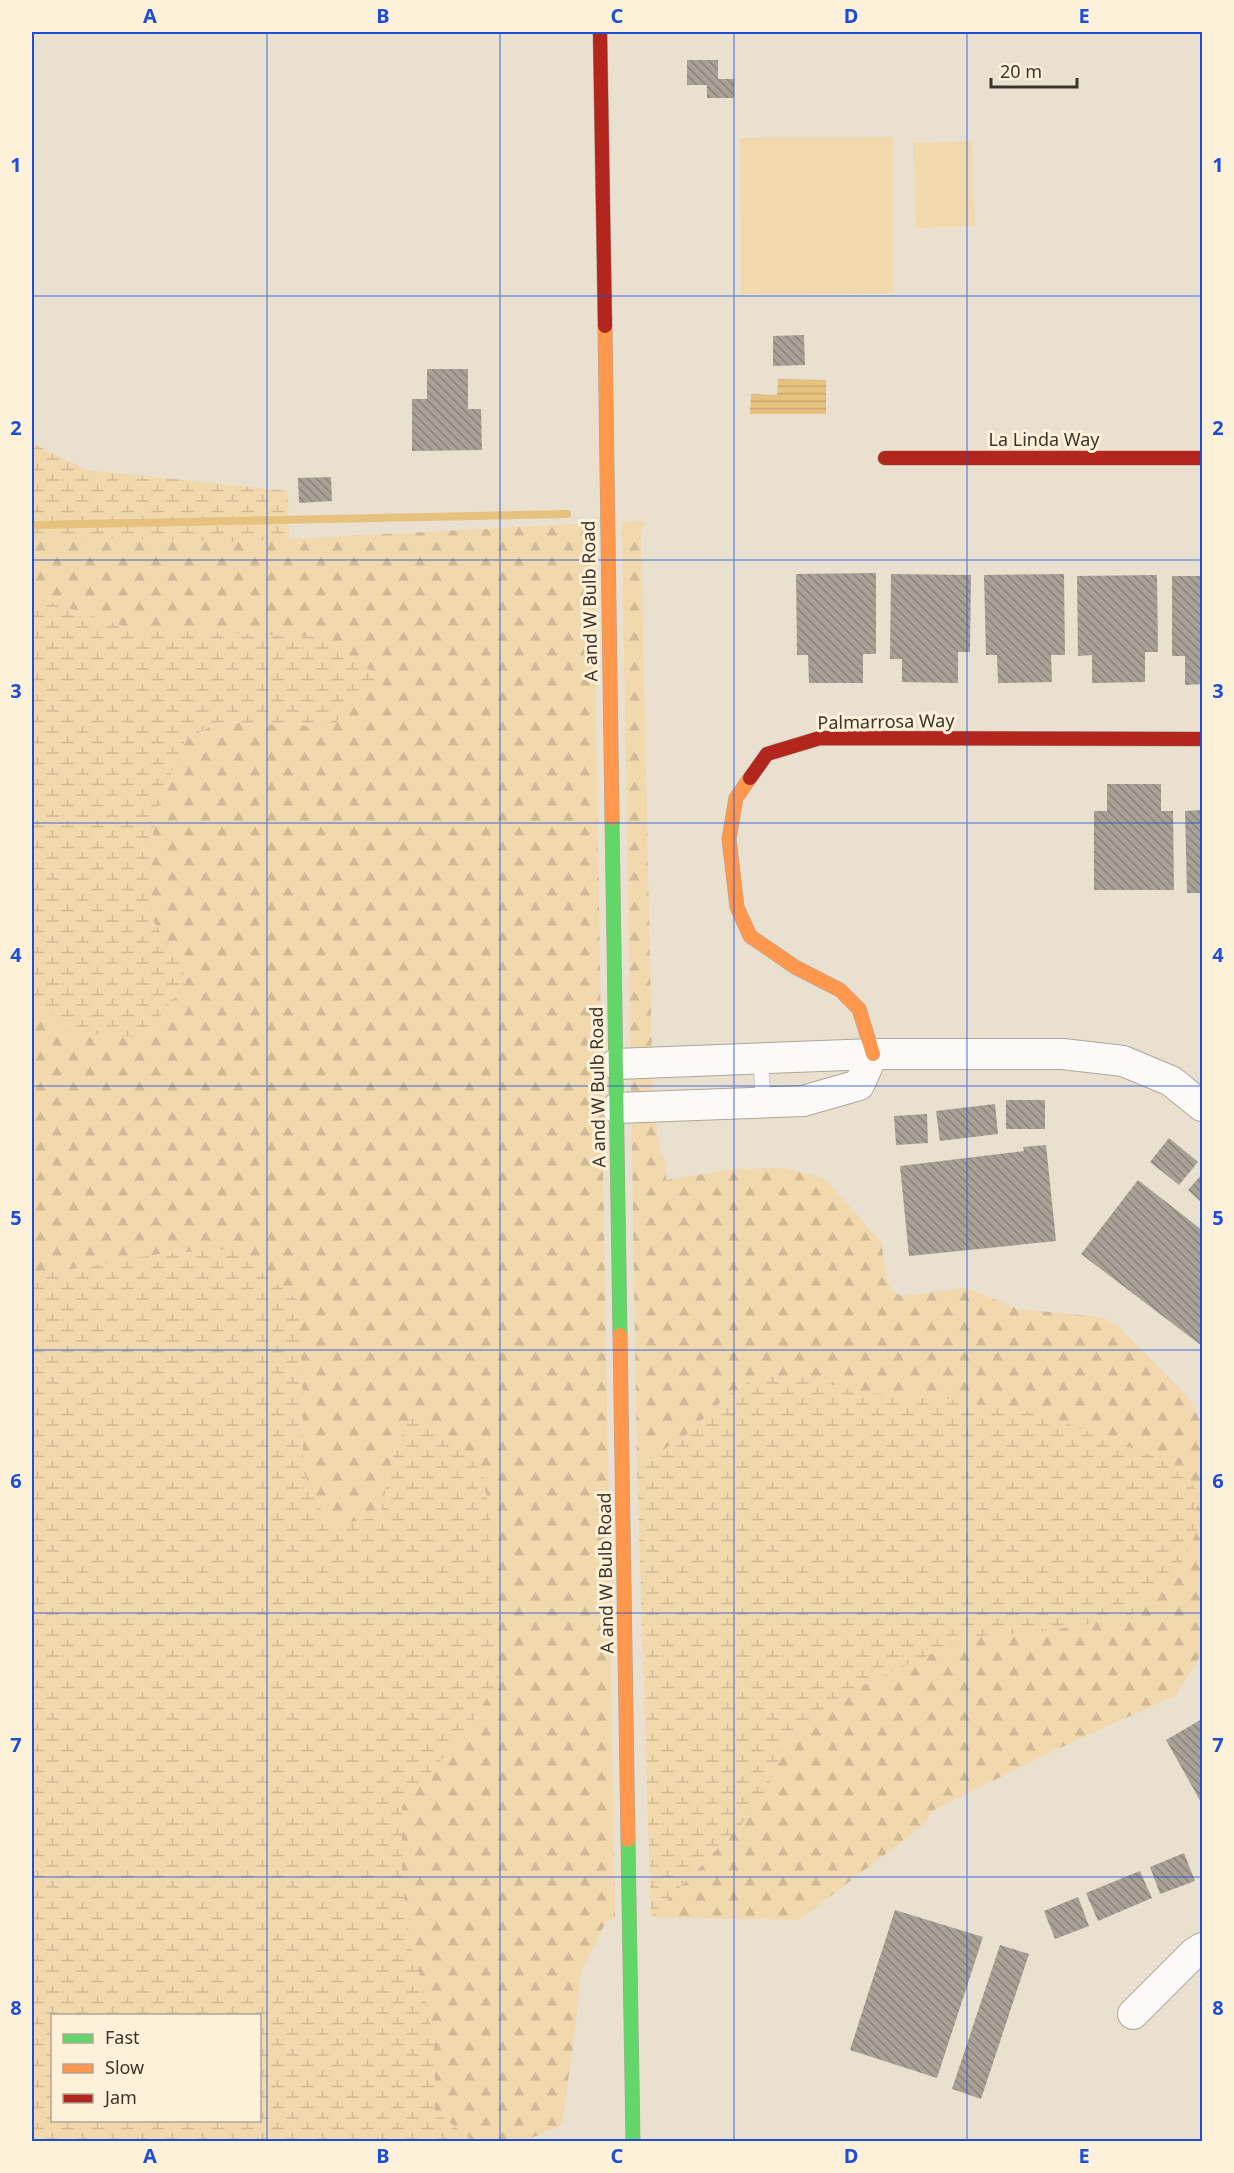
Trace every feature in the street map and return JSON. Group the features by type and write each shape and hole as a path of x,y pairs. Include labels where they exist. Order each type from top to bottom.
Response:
{"street":[{"name":"A and W Bulb Road","path":"600,32 633,2142"},
{"name":"La Linda Way","path":"885,459 1203,458"},
{"name":"Palmarrosa Way","path":"873,1054 859,1009 840,990 795,967 750,936 737,907 729,839 736,798 767,754 820,738 1203,739"},
{"path":"616,1064 873,1054 1063,1054 1123,1061 1171,1082 1203,1106"},
{"path":"617,1108 803,1101 860,1085 873,1054"},
{"path":"1134,2014 1194,1953 1203,1948"}],"lane":[{"path":"761,1058 763,1103"}],"green space":[{"path":"893,137 894,293 741,294 740,138"},
{"path":"972,141 975,226 916,228 913,143"},
{"path":"32,443 87,470 288,491 289,539 236,542 32,536"},
{"path":"646,521 641,532 653,1107 661,1154 666,1162 666,1180 733,1169 784,1168 824,1178 881,1242 888,1284 892,1291 902,1296 967,1288 1018,1309 1101,1317 1118,1326 1189,1398 1202,1425 1202,1653 1176,1695 1049,1753 934,1810 921,1827 799,1920 651,1917 761,1804 788,1736 850,1691 951,1645 990,1634 1029,1634 1131,1616 1153,1587 1181,1564 937,1397 865,1393 797,1376 724,1399 685,1436 637,1467 622,522"},
{"path":"593,523 615,1918 606,1922 581,1972 562,2125 524,2141 473,2141 435,2111 434,2044 424,1989 408,1938 402,1877 402,1806 468,1729 498,1678 492,1622 394,1451 380,1517 329,1527 303,1471 302,1375 230,1249 159,1254 32,1276 32,996 72,1032 185,970 152,919 152,841 157,807 185,740 219,722 331,727 319,637 128,628 32,596 32,536 236,542"},
{"path":"32,596 128,628 319,637 381,677 331,727 219,722 185,740 157,807 152,841 152,919 185,969 175,998 138,1037 72,1032 32,996"},
{"path":"230,1249 297,1299 302,1375 303,1471 329,1527 380,1516 394,1451 414,1410 481,1465 491,1521 492,1622 498,1679 468,1729 402,1806 402,1877 408,1938 424,1989 434,2044 435,2111 473,2141 32,2141 32,1276 159,1254"},
{"path":"757,1376 797,1376 865,1393 937,1397 1039,1413 1174,1464 1197,1491 1197,1531 1181,1565 1153,1587 1131,1616 1029,1634 990,1634 951,1645 850,1691 788,1736 761,1804 651,1917 637,1467 685,1436 724,1399"}],"shaded area":[{"path":"778,379 826,380 826,414 750,414 751,394 777,395"}],"building":[{"path":"687,60 718,60 718,79 734,79 734,98 707,98 707,85 687,85"},
{"path":"804,335 805,365 773,366 773,336"},
{"path":"427,369 468,369 468,409 481,409 482,450 412,451 412,399 427,399"},
{"path":"331,477 332,501 299,503 298,478"},
{"path":"876,573 876,654 863,654 863,683 809,683 808,655 797,655 796,574"},
{"path":"891,574 971,575 970,652 958,652 958,683 902,682 902,659 890,659"},
{"path":"1064,574 1065,655 1051,655 1052,682 998,683 997,655 986,655 984,575"},
{"path":"1157,575 1158,652 1145,652 1145,682 1092,683 1092,655 1078,656 1077,576"},
{"path":"1172,576 1202,576 1202,684 1185,685 1185,656 1172,656"},
{"path":"1107,784 1161,784 1161,811 1173,811 1174,890 1094,890 1094,811 1107,811"},
{"path":"1202,810 1202,893 1187,893 1185,811"},
{"path":"1006,1100 1045,1100 1045,1129 1006,1129"},
{"path":"995,1104 998,1134 940,1141 936,1111"},
{"path":"927,1114 928,1143 896,1145 894,1116"},
{"path":"1169,1138 1198,1162 1179,1185 1150,1162"},
{"path":"1046,1145 1056,1241 909,1256 900,1166 1024,1151 1023,1147"},
{"path":"1202,1174 1202,1203 1188,1190"},
{"path":"1138,1180 1202,1230 1202,1346 1081,1254"},
{"path":"1202,1719 1202,1804 1166,1740"},
{"path":"1184,1853 1195,1881 1160,1894 1150,1867"},
{"path":"1140,1871 1152,1898 1098,1921 1086,1893"},
{"path":"1078,1897 1089,1926 1055,1939 1044,1911"},
{"path":"895,1910 983,1937 937,2078 850,2050"},
{"path":"1000,1945 1029,1954 981,2099 952,2089"}],"waterway":[{"path":"32,525 567,514"}],"traffic: fast":[{"path":"612,818 620,1335"},
{"path":"628,1840 633,2142"}],"traffic: slow":[{"path":"605,326 612,818"},
{"path":"750,778 736,798 729,839 737,907 750,936 795,967 840,990 859,1009 873,1054"},
{"path":"620,1335 628,1840"}],"traffic: jam":[{"path":"600,32 605,326"},
{"path":"885,458 1202,458"},
{"path":"750,778 767,754 820,738 1202,739"}]}
